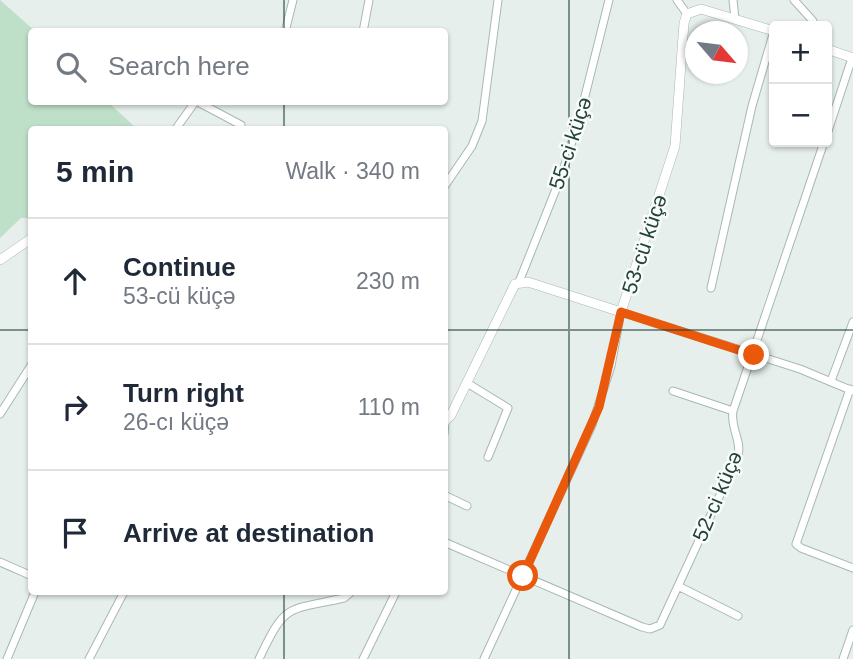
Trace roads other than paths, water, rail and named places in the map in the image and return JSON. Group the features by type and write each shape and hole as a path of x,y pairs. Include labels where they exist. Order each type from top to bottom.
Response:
{"street":[{"path":"286,28 293,0"},
{"path":"364,28 369,0"},
{"path":"448,181 472,146 482,121 498,0"},
{"name":"55-ci küçə","path":"448,417 511,290 519,282 566,161 609,0"},
{"path":"677,0 687,14 701,9 769,29"},
{"path":"733,0 735,19"},
{"path":"794,0 813,21"},
{"name":"53-cü küçə","path":"484,659 599,407 621,312 676,146 684,23 687,14"},
{"path":"711,288 752,106 769,48"},
{"path":"832,51 852,58 832,119"},
{"path":"178,126 194,105"},
{"path":"202,105 241,125"},
{"path":"673,391 733,411 822,147"},
{"path":"0,260 28,240"},
{"path":"519,282 528,282 754,355 852,390 796,544 800,548 853,568"},
{"path":"831,381 853,322"},
{"path":"0,414 28,370"},
{"path":"467,383 508,408 488,457"},
{"name":"52-ci küçə","path":"448,544 650,629 660,625 738,456 740,447 733,425 733,411"},
{"path":"448,497 467,506"},
{"path":"0,562 28,574"},
{"path":"678,586 738,616"},
{"path":"7,659 34,595"},
{"path":"89,659 122,595"},
{"path":"260,659 275,625 286,612 348,595"},
{"path":"363,659 395,595"},
{"path":"843,659 853,630"}]}
